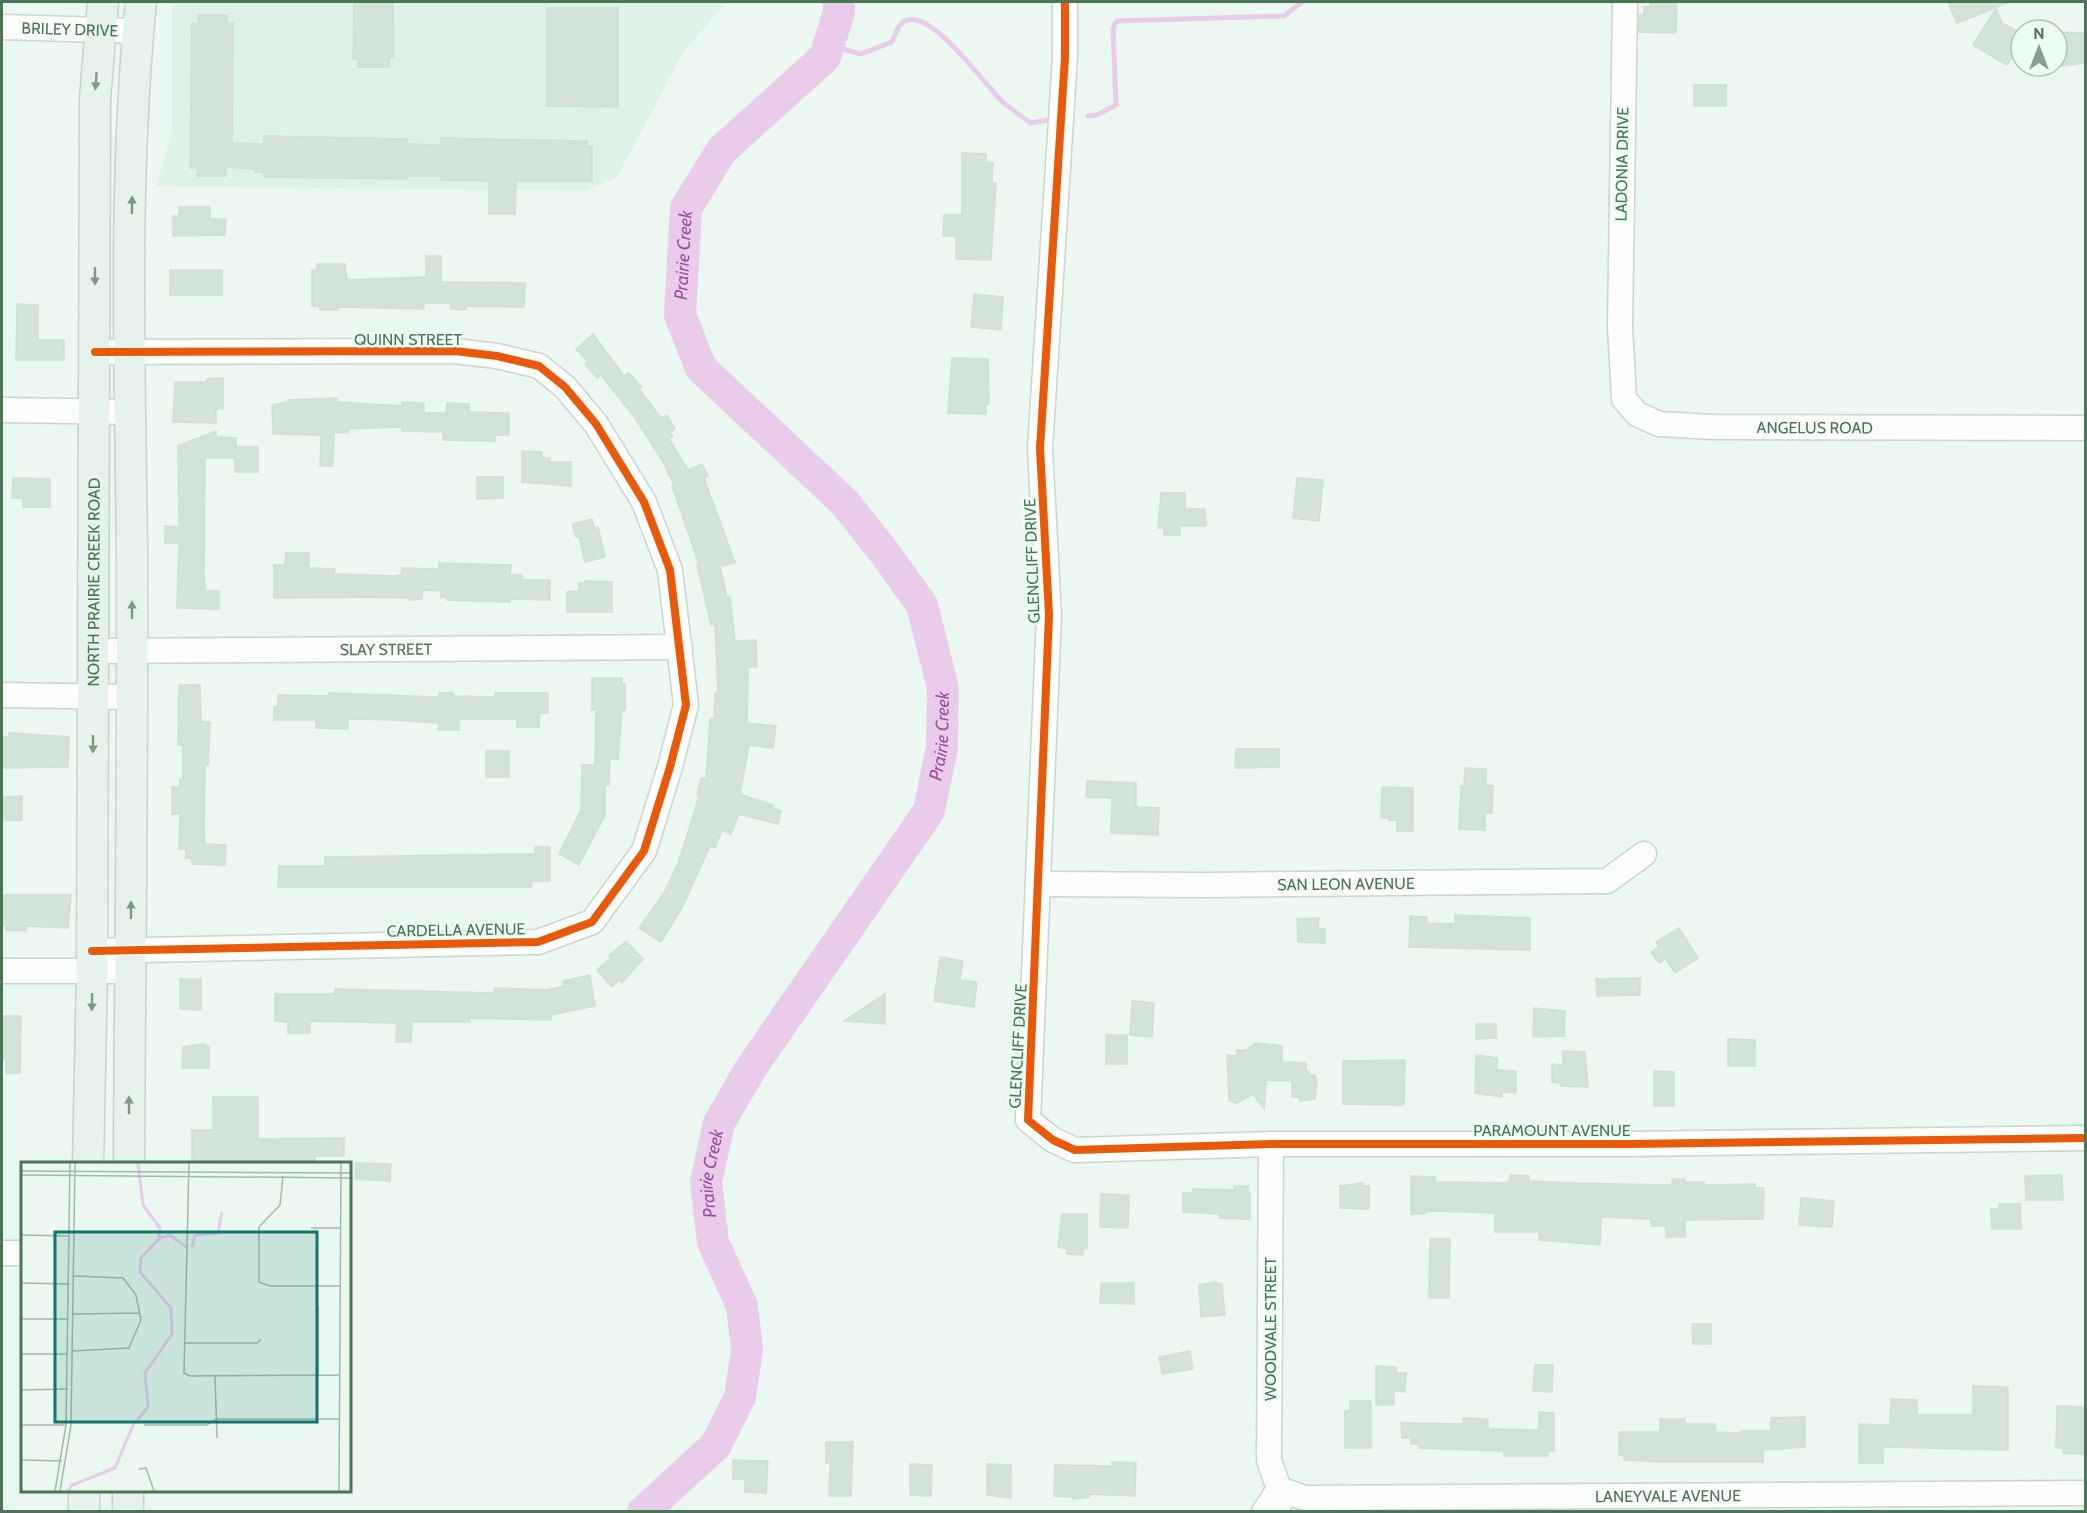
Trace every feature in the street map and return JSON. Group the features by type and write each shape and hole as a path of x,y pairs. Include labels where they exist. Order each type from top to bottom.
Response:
{"main road":[{"path":"129,1162 133,650 130,353 133,108 141,2"},
{"name":"NORTH PRAIRIE CREEK ROAD","path":"88,1162 94,651 94,99 101,16"},
{"path":"84,1492 84,1512"},
{"path":"128,1492 128,1512"}],"street":[{"name":"GLENCLIFF DRIVE","path":"1028,1120 1049,615 1040,448 1065,57 1065,2"},
{"name":"LADONIA DRIVE","path":"1620,327 1625,2"},
{"name":"BRILEY DRIVE","path":"2,27 101,16 138,32"},
{"name":"ANGELUS ROAD","path":"1620,327 1624,399 1637,414 1659,424 2085,428"},
{"name":"QUINN STREET","path":"94,352 455,351 497,356 539,366 565,387 597,424 644,502 670,570 680,647"},
{"path":"2,410 130,412"},
{"name":"SLAY STREET","path":"94,651 680,647"},
{"name":"CARDELLA AVENUE","path":"2,971 92,961 538,942 592,922 644,850 670,767 686,705 680,647"},
{"path":"2,695 132,697"},
{"name":"SAN LEON AVENUE","path":"1038,884 1205,885 1607,881 1644,854"},
{"name":"PARAMOUNT AVENUE","path":"1028,1120 1053,1140 1075,1150 1271,1144 1628,1144 2085,1138"},
{"name":"WOODVALE STREET","path":"1271,1144 1269,1460 1280,1500"},
{"path":"2,1253 21,1253"},
{"name":"LANEYVALE AVENUE","path":"1280,1500 1305,1497 2085,1493"},
{"path":"1264,1512 1280,1500"}],"shaded area":[{"path":"172,2 727,2 684,51 617,177 585,191 156,186 172,133"}],"building":[{"path":"354,2 393,2 394,58 389,58 389,67 358,67 358,59 353,59"},
{"path":"1650,2 1677,2 1676,33 1639,32 1639,15 1644,15 1644,7 1650,7"},
{"path":"1948,2 2009,2 1957,23"},
{"path":"547,8 618,8 618,107 547,106"},
{"path":"1996,8 2002,23 2009,27 2009,62 2007,65 1973,45"},
{"path":"198,15 227,15 227,23 233,23 232,143 264,144 264,136 407,139 407,144 441,145 441,138 587,141 587,146 592,146 592,181 516,181 515,214 489,214 489,181 441,180 441,176 407,176 407,179 264,177 264,172 255,172 255,169 226,167 226,176 197,176 198,168 190,168 192,24 198,24"},
{"path":"2069,32 2085,33 2085,63 2069,65"},
{"path":"1694,85 1726,85 1726,106 1694,106"},
{"path":"962,153 986,154 986,162 993,163 992,183 996,183 991,260 956,259 956,236 943,236 944,215 962,215"},
{"path":"179,207 210,207 210,219 226,219 225,235 173,236 173,216 179,216"},
{"path":"426,256 441,256 441,282 525,283 524,307 466,306 466,310 451,309 451,303 424,303 424,309 338,307 338,310 320,310 320,306 312,306 312,270 317,270 317,264 345,264 347,280 426,277"},
{"path":"170,270 222,270 222,295 170,295"},
{"path":"974,294 1003,297 1001,330 971,327"},
{"path":"17,304 38,305 38,340 64,340 64,360 16,360"},
{"path":"593,334 624,376 629,373 642,387 639,389 661,418 667,415 675,429 670,432 673,436 669,439 688,470 702,464 708,476 704,478 735,563 720,566 727,597 730,597 735,641 756,640 757,667 748,667 747,723 776,726 773,748 749,745 740,794 773,805 772,808 781,811 778,824 739,814 731,834 722,830 715,848 710,846 682,908 661,942 639,928 664,893 679,861 699,796 697,795 701,778 706,779 710,719 714,719 715,692 718,693 715,624 711,625 697,565 699,564 672,486 674,485 662,460 635,418 601,375 597,378 585,364 588,362 576,349"},
{"path":"952,358 988,359 989,404 986,404 986,414 948,413"},
{"path":"223,378 223,409 216,409 216,423 173,422 175,382 207,382 207,379"},
{"path":"337,398 337,402 402,406 402,402 424,403 424,413 446,413 447,403 469,404 469,412 509,413 509,435 495,435 495,441 443,440 443,432 402,431 402,427 348,429 348,433 334,432 333,466 320,466 321,435 273,434 272,405 288,402 288,400"},
{"path":"216,431 216,437 236,438 236,447 258,447 258,472 235,472 235,458 205,458 204,579 206,591 219,591 219,609 177,608 179,543 165,543 165,526 179,527 178,446"},
{"path":"522,451 542,452 542,458 550,458 550,462 571,462 571,486 522,482"},
{"path":"477,477 503,477 503,498 477,499"},
{"path":"13,478 50,479 50,507 23,507 23,498 12,498"},
{"path":"1297,478 1323,480 1319,521 1293,518"},
{"path":"1161,493 1185,493 1185,509 1205,509 1206,526 1180,526 1180,535 1164,535 1164,528 1158,528"},
{"path":"592,519 594,528 598,527 605,557 585,562 579,536 576,537 572,524"},
{"path":"286,553 309,553 309,568 335,569 334,574 395,576 401,575 402,568 439,569 439,563 511,565 510,575 522,575 523,580 550,580 550,600 510,599 510,602 447,600 447,597 441,598 441,591 423,590 422,599 409,600 409,598 370,597 274,598 274,565 285,565"},
{"path":"585,581 612,582 612,612 567,612 567,592 579,591 579,583 585,583"},
{"path":"592,678 622,678 622,684 625,684 625,710 622,710 618,759 610,759 609,785 605,785 605,815 579,865 559,854 581,810 582,765 595,765 596,710 592,710"},
{"path":"179,685 200,685 201,722 210,722 208,765 205,765 204,835 205,844 226,845 225,865 192,864 192,858 186,858 186,849 179,849 180,814 172,814 172,787 180,787 180,779 183,779 183,745 178,745"},
{"path":"329,693 439,697 439,693 453,693 453,696 495,697 495,693 548,693 548,713 540,713 539,727 517,727 517,719 459,719 459,730 438,730 439,723 395,720 348,719 348,729 316,728 316,720 274,720 274,707 278,706 278,695 329,696"},
{"path":"9,733 69,737 68,767 2,768 2,737 9,737"},
{"path":"1236,749 1279,749 1279,767 1235,768"},
{"path":"486,751 509,751 509,777 486,777"},
{"path":"1465,768 1486,769 1486,785 1493,786 1492,813 1485,813 1485,830 1459,829 1461,786 1464,786"},
{"path":"1087,781 1136,783 1136,807 1159,808 1158,835 1111,833 1112,798 1086,797"},
{"path":"1382,787 1413,788 1413,831 1397,831 1397,820 1389,821 1389,818 1381,818"},
{"path":"22,796 22,820 2,821 2,797"},
{"path":"535,847 550,847 550,881 532,881 531,887 278,887 279,866 325,866 325,857 535,854"},
{"path":"3,895 71,895 68,928 26,926 26,931 6,930 6,926 2,926"},
{"path":"1455,915 1530,918 1530,950 1409,947 1410,916 1427,917 1426,923 1455,924"},
{"path":"1319,918 1318,929 1325,929 1325,943 1298,942 1297,919"},
{"path":"1679,928 1698,958 1675,973 1666,959 1659,963 1651,952 1659,947 1656,942"},
{"path":"626,941 643,959 622,983 619,980 612,987 597,970"},
{"path":"940,957 963,961 960,980 977,982 974,1007 934,1001"},
{"path":"590,975 595,1006 551,1015 551,1020 470,1018 470,1022 412,1022 411,1042 396,1042 397,1023 310,1021 310,1033 288,1033 288,1022 275,1021 275,994 335,994 335,989 494,993 494,988 548,990 564,986 563,981"},
{"path":"1640,978 1640,995 1597,996 1596,979"},
{"path":"180,979 201,979 201,1010 180,1009"},
{"path":"885,994 885,1024 844,1021"},
{"path":"1132,1001 1154,1003 1152,1037 1130,1035"},
{"path":"1534,1008 1565,1011 1564,1036 1533,1037"},
{"path":"2,1016 21,1016 20,1073 6,1073 6,1062 2,1055"},
{"path":"1476,1024 1496,1024 1496,1038 1476,1039"},
{"path":"1106,1035 1127,1035 1127,1064 1106,1064"},
{"path":"1728,1039 1755,1040 1755,1066 1728,1066"},
{"path":"1256,1043 1282,1046 1282,1062 1306,1063 1306,1071 1309,1071 1309,1075 1315,1075 1317,1081 1315,1099 1300,1101 1300,1097 1292,1097 1292,1081 1266,1080 1264,1109 1253,1094 1237,1103 1229,1101 1227,1055 1237,1056 1237,1050 1246,1050"},
{"path":"203,1044 209,1046 209,1068 182,1068 183,1047"},
{"path":"1563,1051 1585,1052 1588,1087 1561,1086 1561,1083 1552,1082 1552,1064 1563,1065"},
{"path":"1476,1055 1497,1058 1497,1070 1516,1071 1516,1093 1502,1092 1502,1097 1475,1093"},
{"path":"1405,1060 1404,1105 1343,1104 1343,1061"},
{"path":"1654,1071 1674,1072 1674,1106 1654,1106"},
{"path":"213,1097 258,1097 258,1139 344,1138 344,1156 315,1156 315,1160 307,1161 192,1160 192,1130 213,1130"},
{"path":"356,1163 391,1164 390,1181 355,1179"},
{"path":"1510,1175 1529,1176 1529,1181 1569,1183 1672,1185 1672,1179 1685,1179 1685,1182 1704,1182 1704,1185 1755,1184 1755,1188 1764,1188 1763,1219 1685,1220 1685,1237 1666,1237 1666,1226 1651,1226 1651,1219 1601,1217 1600,1245 1539,1240 1539,1232 1495,1232 1495,1213 1434,1211 1425,1212 1425,1214 1411,1214 1411,1176 1435,1177 1435,1182 1506,1183 1510,1181"},
{"path":"2062,1175 2063,1200 2026,1200 2025,1176"},
{"path":"1363,1183 1363,1186 1369,1186 1369,1209 1340,1208 1340,1186"},
{"path":"1234,1186 1248,1186 1250,1219 1219,1218 1219,1214 1183,1212 1183,1193 1193,1193 1193,1189 1234,1190"},
{"path":"1101,1194 1129,1195 1128,1228 1100,1227"},
{"path":"1801,1198 1834,1201 1832,1227 1799,1225"},
{"path":"1999,1204 2020,1204 2021,1229 1992,1229 1991,1209 1999,1209"},
{"path":"1062,1214 1087,1214 1087,1249 1083,1249 1083,1255 1067,1254 1067,1249 1058,1247"},
{"path":"1430,1239 1450,1239 1449,1298 1429,1298"},
{"path":"1217,1282 1217,1284 1222,1284 1225,1315 1201,1317 1199,1285"},
{"path":"1101,1283 1134,1283 1134,1304 1100,1303"},
{"path":"1692,1324 1711,1324 1711,1344 1693,1344"},
{"path":"1190,1351 1193,1369 1162,1374 1159,1357"},
{"path":"1535,1365 1553,1365 1552,1392 1533,1391"},
{"path":"1376,1366 1396,1367 1396,1373 1406,1373 1405,1392 1394,1391 1394,1405 1376,1405"},
{"path":"1973,1386 2008,1387 2008,1450 1883,1447 1883,1463 1859,1463 1859,1424 1890,1425 1891,1399 1917,1400 1917,1415 1973,1415"},
{"path":"1350,1401 1371,1401 1371,1448 1345,1448 1345,1411 1350,1411"},
{"path":"2057,1406 2084,1407 2084,1454 2063,1453 2063,1448 2056,1448"},
{"path":"1539,1412 1554,1413 1554,1451 1548,1451 1548,1456 1504,1456 1504,1451 1419,1448 1419,1444 1411,1444 1411,1438 1402,1438 1401,1423 1463,1424 1463,1418 1488,1419 1488,1429 1539,1430"},
{"path":"1805,1417 1805,1447 1763,1450 1763,1462 1660,1462 1624,1460 1624,1455 1619,1455 1619,1432 1660,1432 1660,1419 1685,1419 1685,1424 1715,1424 1716,1432 1741,1433 1741,1431 1771,1431 1771,1418"},
{"path":"826,1442 853,1442 851,1496 829,1496 830,1463 826,1463"},
{"path":"733,1460 768,1461 766,1493 745,1492 745,1479 733,1479"},
{"path":"1112,1462 1136,1463 1135,1496 1089,1494 1089,1497 1073,1499 1073,1497 1054,1496 1055,1465 1112,1466"},
{"path":"910,1464 932,1465 931,1496 910,1495"},
{"path":"987,1464 1011,1465 1011,1498 987,1495"}],"waterway":[{"name":"Prairie Creek","path":"643,1512 716,1445 740,1397 747,1349 742,1306 713,1242 706,1182 719,1123 751,1068 929,811 942,747 943,688 922,605 845,503 701,368 680,315 686,208 722,150 825,57 839,12 839,2"},
{"path":"1088,116 1097,115 1116,105 1113,28 1117,21 1284,16 1302,2"},
{"path":"829,45 861,54 892,42 905,21 919,21 932,28 959,52 1010,108 1030,123 1049,120"}],"cycle path":[{"path":"1065,2 1065,57 1040,448 1049,615 1028,1120 1053,1140 1075,1150 1271,1144 1628,1144 2086,1138"},
{"path":"92,951 538,942 592,922 644,851 686,705 670,570 644,502 596,424 565,387 539,366 497,356 455,351 95,352"}]}
